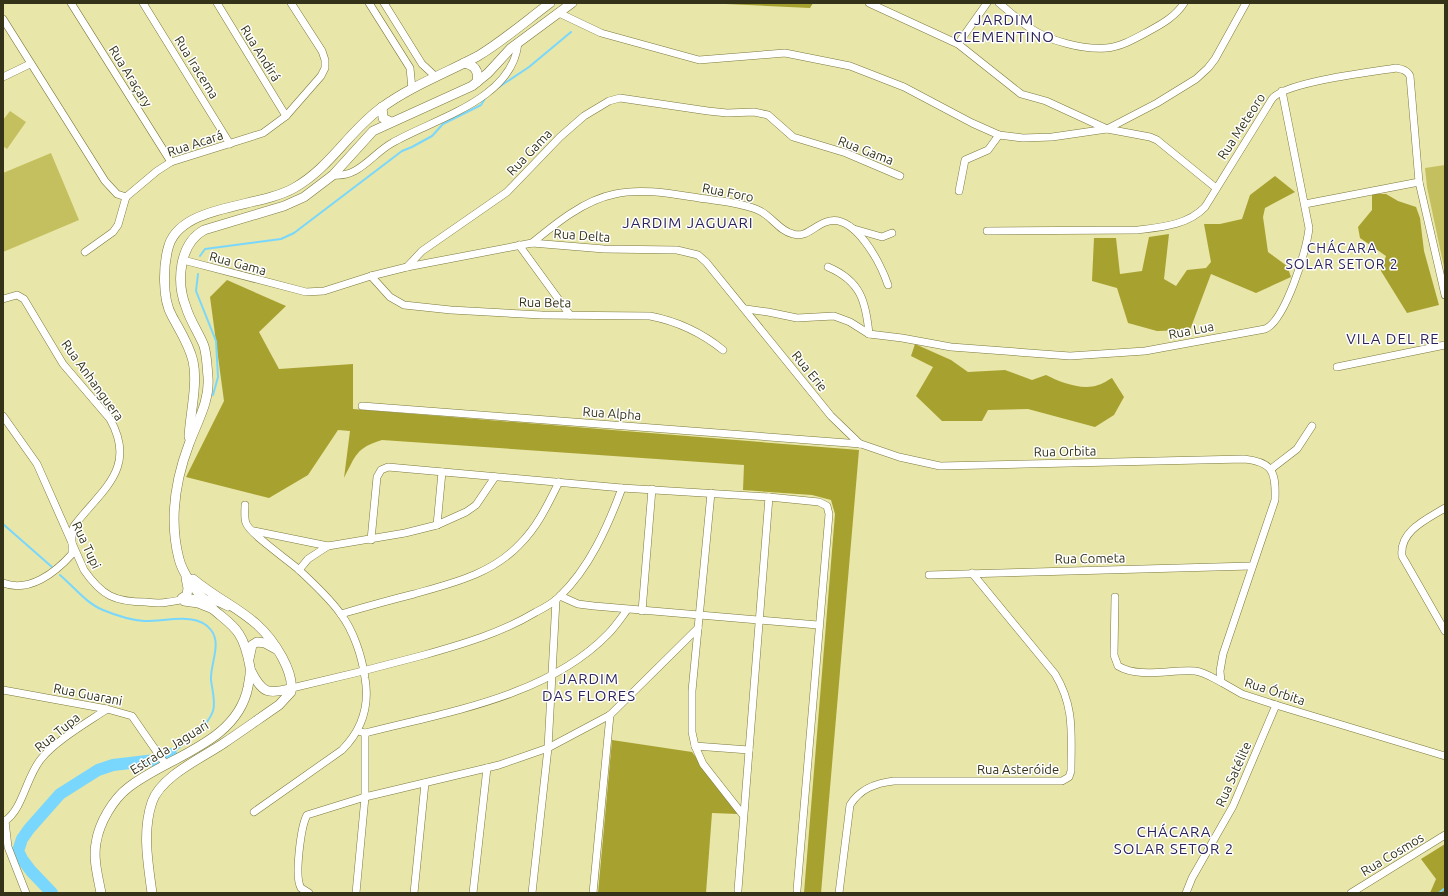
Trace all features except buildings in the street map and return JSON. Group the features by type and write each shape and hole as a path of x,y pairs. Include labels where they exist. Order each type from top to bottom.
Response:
{"main road":[{"path":"189,443 194,381 193,361 182,333 168,308 165,295 166,257 173,235 185,223 201,215 266,200 294,188 319,172 365,120 382,107 412,89 464,63 491,47 550,3"},
{"path":"182,598 187,595 188,588 177,551 174,519 178,475 189,443 202,414 208,382 206,355 198,333 186,310 181,286 183,260 188,244 193,238 204,230 284,206 304,197 333,175 370,134 391,122 477,82 518,43 572,3"},
{"path":"464,63 472,65 475,68 478,74 477,82"},
{"path":"382,107 383,118 391,122"},
{"path":"173,235 185,235 188,244"},
{"path":"165,286 173,290 181,286"},
{"path":"152,893 147,856 147,828 152,801 158,792 173,776 287,698 292,688 290,675 279,651 263,630 244,613 208,591 185,574"},
{"name":"Estrada Jaguari","path":"101,893 95,852 101,827 109,810 129,787 165,763 202,744 235,717 245,699 251,671 249,659 240,635 228,621 215,611 203,598 185,574"},
{"path":"249,659 252,645 257,642 265,643 279,651"},
{"path":"251,671 257,683 266,691 274,693 292,688"},
{"path":"202,744 208,753"}],"street":[{"name":"Rua Araçary","path":"71,3 172,162"},
{"name":"Rua Iracema","path":"143,3 230,144"},
{"name":"Rua Andirá","path":"216,3 286,116"},
{"name":"Rua Acará","path":"126,197 156,171 172,162 263,133 286,116 321,76 325,68 325,60 322,51 291,3"},
{"path":"369,3 410,68 412,89"},
{"path":"384,3 422,64 436,77"},
{"path":"869,3 958,44 1021,94 1046,101 1107,129 1150,137 1157,140 1216,188"},
{"path":"958,44 987,3"},
{"path":"999,3 1029,28 1046,37 1068,43 1106,48 1126,42 1158,26 1172,17 1184,3"},
{"path":"559,13 600,33 699,60 785,53 850,66 904,87 972,123 1000,135 1023,138 1107,129 1157,103 1196,78 1208,68 1215,59 1246,3"},
{"path":"3,19 107,184 117,194 126,197 118,225 113,232 85,252"},
{"path":"333,175 343,176 350,174 373,160 391,143 444,118 491,90 501,79 517,55 518,43"},
{"path":"3,77 30,64"},
{"name":"Rua Meteoro","path":"987,231 1108,231 1159,228 1193,218 1205,207 1272,99 1282,91 1312,82 1396,68 1406,70 1410,76 1419,182 1444,291"},
{"name":"Rua Lua","path":"869,334 975,350 1019,351 1070,356 1145,351 1265,329 1276,321 1282,311 1305,250 1309,228 1282,91"},
{"name":"Rua Gama","path":"183,260 306,292 324,291 371,276 407,267 422,251 507,192 560,137 584,116 609,100 620,98 708,111 727,113 754,112 768,115 793,137 846,153 900,176"},
{"path":"960,191 965,160 988,150 1000,135"},
{"path":"1305,204 1419,182"},
{"name":"Rua Foro","path":"532,243 558,222 582,207 604,196 646,191 681,195 748,206 759,210 783,229 795,235 806,233 822,223 831,220 839,221 852,229 872,253 883,270 888,285"},
{"path":"852,229 878,237 886,236 892,233"},
{"name":"Rua Delta","path":"407,267 532,243 604,249 677,250 698,255 706,262 746,309"},
{"path":"519,245 570,315"},
{"path":"828,267 848,278 861,294 866,310 869,334"},
{"name":"Rua Beta","path":"371,276 390,297 404,305 451,310 570,315 650,316 666,319 712,340 723,350"},
{"name":"Rua Anhanguera","path":"3,300 17,295 24,299 63,364 106,413 114,427 120,453 115,477 74,526 72,531 72,554 42,579 18,587 3,584"},
{"path":"746,309 797,318 834,316 850,322 869,334"},
{"name":"Rua Erie","path":"746,309 831,416 860,444"},
{"path":"1337,367 1445,345"},
{"name":"Rua Alpha","path":"362,406 860,444"},
{"name":"Rua Tupi","path":"3,416 37,464 84,570 94,584 104,594 119,600 135,603 170,602 182,598 203,598"},
{"path":"1221,682 1220,671 1223,654 1251,566 1275,500 1275,481 1271,469 1297,448 1312,426"},
{"name":"Rua Orbita","path":"860,444 905,459 940,466 1244,459 1258,460 1271,469"},
{"path":"371,540 376,487 381,470 388,467 622,488 769,497 819,502 828,509 797,890"},
{"path":"437,525 442,472"},
{"path":"253,531 328,546 371,540 437,525 466,512 476,505 495,477"},
{"path":"341,614 449,585 483,572 512,552 522,543 541,518 559,482"},
{"path":"292,688 364,671 484,637 522,620 558,598 590,558 610,521 622,488"},
{"path":"642,611 652,489"},
{"path":"711,493 692,691 692,732 694,746 703,764 743,816"},
{"path":"738,890 743,816 761,621 769,497"},
{"path":"245,505 246,523 253,531 298,570 341,614 356,644 364,671 367,697 362,732 365,797 356,893"},
{"path":"1445,508 1408,534 1401,548 1406,562 1445,631"},
{"path":"298,570 308,559 328,546"},
{"name":"Rua Cometa","path":"929,575 1251,566"},
{"name":"Rua Asteróide","path":"839,893 850,805 858,794 872,786 894,781 1062,781 1070,777 1070,712 1062,686 1055,674 972,573"},
{"name":"Rua Órbita","path":"1115,597 1114,655 1118,666 1130,671 1196,671 1221,682 1242,694 1276,706 1445,756"},
{"path":"203,598 244,613"},
{"path":"558,598 578,604 627,610 700,617 818,625"},
{"path":"532,893 548,748 558,598"},
{"path":"170,602 198,604 215,611"},
{"path":"254,812 342,750 362,732 506,695 528,687 552,675 591,650 609,634 627,610"},
{"path":"309,893 301,888 298,878 302,828 307,815 365,797 487,768 548,748 610,715 698,628"},
{"name":"Rua Guarani","path":"3,690 107,709 132,716 165,763"},
{"name":"Rua Satélite","path":"1186,893 1192,878 1233,806 1276,706"},
{"name":"Rua Tupa","path":"4,821 14,815 28,780 42,758 107,709"},
{"path":"593,893 610,715"},
{"path":"694,746 749,750"},
{"path":"473,893 487,768"},
{"path":"414,893 425,783"},
{"path":"4,821 8,848 26,893"},
{"name":"Rua Cosmos","path":"1351,893 1445,835"}],"shaded area":[{"path":"704,3 813,3 810,8"},
{"path":"10,111 26,122 7,149 3,146 3,120"},
{"path":"51,153 79,220 3,252 3,173"},
{"path":"1445,165 1445,272 1427,187 1425,168"},
{"path":"1275,176 1295,192 1265,208 1263,217 1268,252 1287,266 1291,277 1256,293 1211,274 1190,330 1157,331 1128,323 1117,288 1092,281 1094,238 1116,238 1120,274 1142,271 1149,237 1169,234 1164,279 1176,286 1187,270 1206,268 1211,262 1204,224 1220,224 1242,219 1250,195"},
{"path":"1372,194 1386,194 1398,201 1416,207 1420,218 1424,251 1439,305 1407,313 1381,271 1386,256 1360,238 1358,227 1372,210"},
{"path":"227,280 286,306 259,332 279,369 353,364 353,409 859,450 821,893 804,893 835,514 831,500 812,495 743,490 744,465 382,440 367,446 358,453 351,463 344,478 350,431 338,430 308,475 269,498 186,477 224,401 210,297"},
{"path":"915,344 951,360 968,372 1005,370 1032,380 1046,375 1064,383 1085,387 1092,387 1104,383 1112,378 1124,397 1114,415 1095,427 1028,409 988,410 982,421 942,421 916,396 933,367 911,356"},
{"path":"612,740 692,752 738,814 712,813 706,893 598,893"},
{"path":"1445,844 1445,893 1430,893 1436,879 1421,859"}],"waterway":[{"path":"499,87 529,67 571,32"},
{"path":"200,256 205,249 281,239 294,233 402,151 432,136 443,124 481,105 486,97"},
{"path":"198,274 196,291 216,341 218,377 213,395"},
{"path":"3,524 52,567"},
{"path":"60,575 91,604 113,614 144,621 189,619 205,624 211,630 216,641 211,674 214,700 213,711 201,729 171,754"},
{"path":"52,893 31,871 18,851 22,839 29,829 60,794 98,770 113,765 155,760 171,754"},
{"path":"1439,893 1445,888"}],"district":[{"name":"JARDIM CLEMENTINO","path":"1004,28"},
{"name":"JARDIM JAGUARI","path":"688,223"},
{"name":"CHÁCARA SOLAR SETOR 2","path":"1342,256"},
{"name":"VILA DEL RE","path":"1393,339"},
{"name":"JARDIM DAS FLORES","path":"589,688"},
{"name":"CHÁCARA SOLAR SETOR 2","path":"1174,840"}]}
